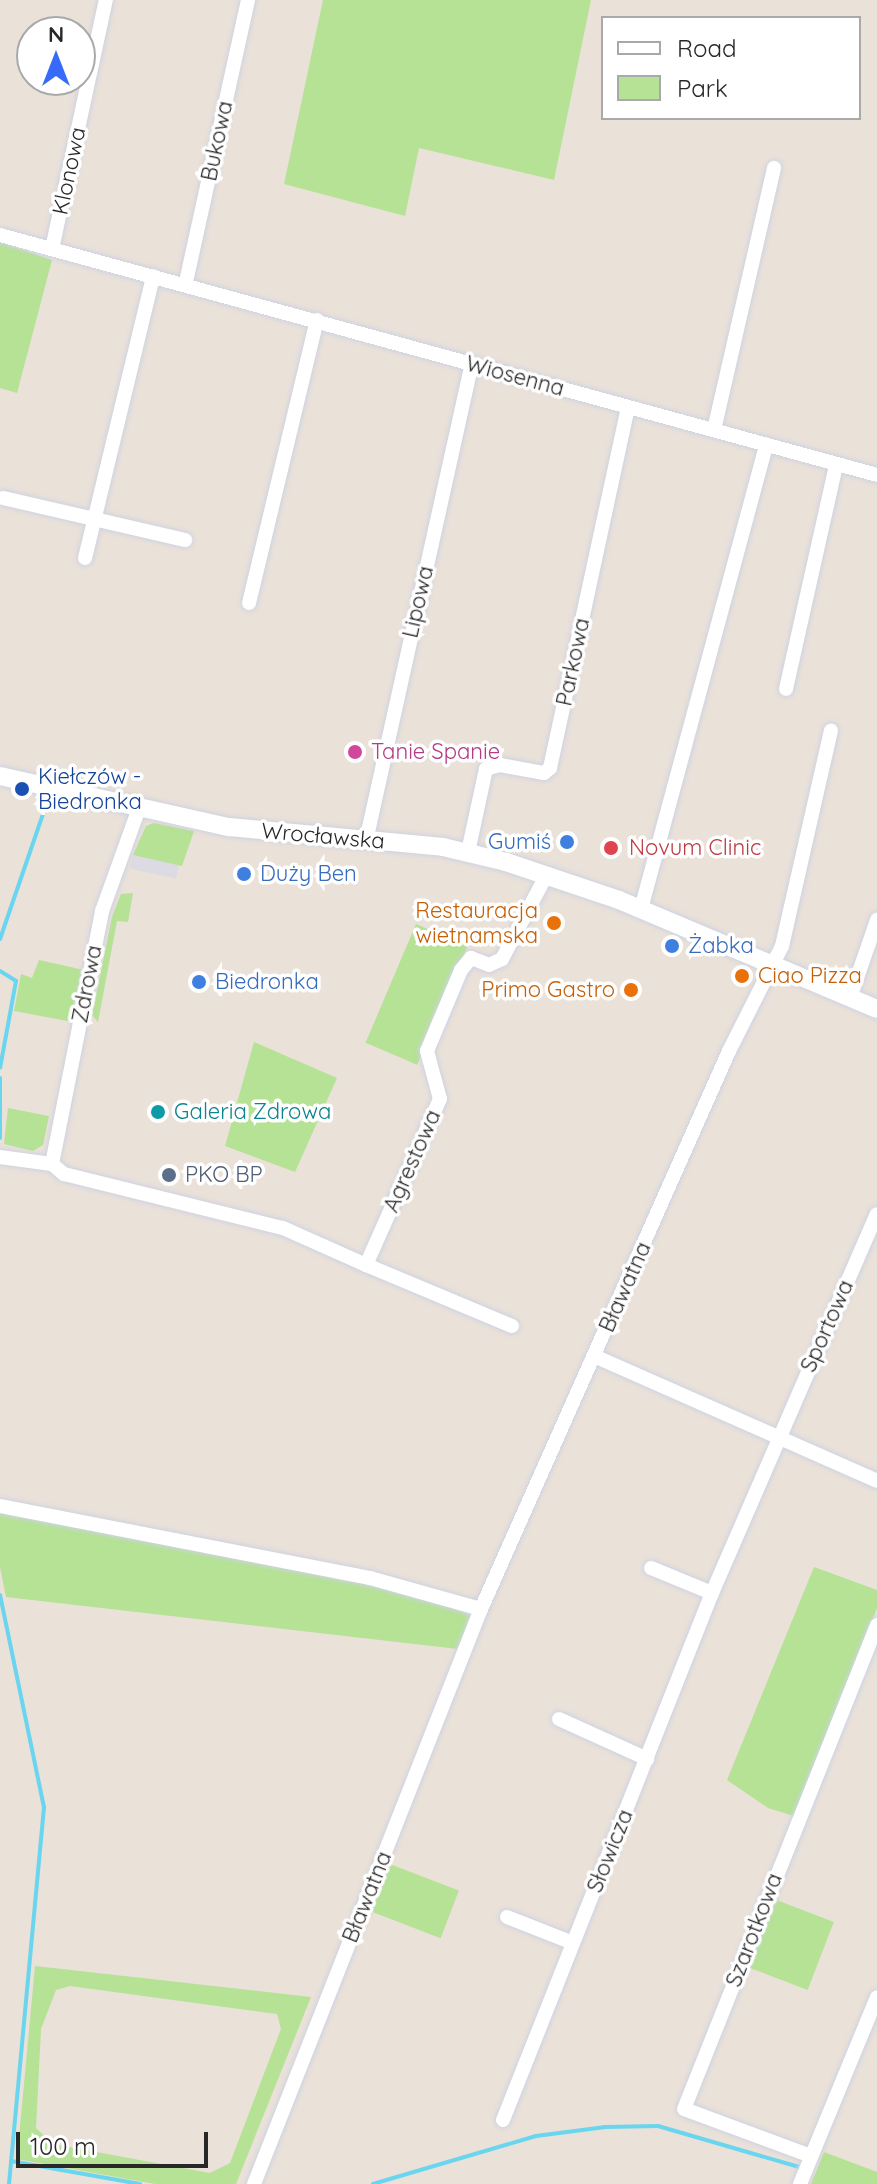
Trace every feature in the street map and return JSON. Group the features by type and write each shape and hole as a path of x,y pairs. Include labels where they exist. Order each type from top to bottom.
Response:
{"street":[{"name":"Klonowa","path":"52,249 106,0"},
{"name":"Bukowa","path":"186,282 248,0"},
{"path":"714,430 774,168"},
{"name":"Wiosenna","path":"0,235 186,282 877,475"},
{"path":"85,558 153,276"},
{"path":"249,603 317,320"},
{"name":"Lipowa","path":"366,841 472,364"},
{"name":"Parkowa","path":"468,852 486,769 500,765 544,773 550,768 628,407"},
{"path":"641,909 766,445"},
{"path":"786,689 836,465"},
{"path":"3,498 185,540"},
{"path":"773,967 782,946 831,731"},
{"name":"Wrocławska","path":"0,776 139,808 273,834 468,852 547,874 641,909 877,1009"},
{"name":"Zdrowa","path":"52,1164 102,911 139,808"},
{"name":"Agrestowa","path":"366,1265 440,1099 427,1051 464,962 495,965 502,959 547,874"},
{"path":"850,998 877,920"},
{"name":"Bławatna","path":"254,2184 481,1609 729,1051 773,967"},
{"path":"0,1157 52,1164 64,1174 283,1228 512,1326"},
{"name":"Sportowa","path":"777,1439 877,1214"},
{"path":"594,1356 877,1481"},
{"name":"Słowicza","path":"503,2120 712,1593 777,1439"},
{"path":"0,1506 370,1578 481,1609"},
{"path":"651,1568 712,1593"},
{"name":"Szarotkowa","path":"811,2156 684,2109 877,1625"},
{"path":"559,1719 647,1759"},
{"path":"507,1917 573,1943"},
{"path":"800,2184 877,1997"}],"shaded area":[{"path":"133,855 179,865 176,878 130,869"}],"green space":[{"path":"323,0 591,0 554,180 419,148 405,216 284,184"},
{"path":"0,242 52,260 17,393 0,388"},
{"path":"154,823 194,831 182,866 133,855 146,826"},
{"path":"133,893 128,922 117,921 98,1022 92,1015 112,917 121,894"},
{"path":"416,924 468,946 417,1065 366,1043"},
{"path":"39,960 84,970 73,1022 14,1011 21,974 32,978"},
{"path":"254,1042 337,1078 295,1172 225,1146"},
{"path":"8,1108 49,1116 43,1145 33,1151 4,1144"},
{"path":"0,1510 441,1599 470,1616 458,1649 6,1597 0,1567"},
{"path":"814,1567 877,1590 877,1608 794,1816 768,1808 727,1780"},
{"path":"387,1863 459,1891 441,1938 369,1911"},
{"path":"774,1899 834,1922 808,1990 748,1967"},
{"path":"35,1966 311,1997 236,2184 155,2184 17,2159","holes":["70,1986 277,2014 281,2029 230,2163 210,2173 53,2144 36,2128 41,2029 56,1990"]},
{"path":"824,2152 877,2172 877,2184 811,2184"}],"waterway":[{"path":"0,939 44,811"},
{"path":"0,971 16,981 0,1068"},
{"path":"0,1078 0,1138"},
{"path":"0,1595 44,1807 9,2184"},
{"path":"373,2184 536,2136 605,2127 658,2126 799,2167"},
{"path":"11,2161 140,2184"}],"place":[{"name":"Tanie Spanie","path":"355,752"},
{"name":"Kiełczów - Biedronka","path":"22,789"},
{"name":"Gumiś","path":"567,842"},
{"name":"Novum Clinic","path":"611,848"},
{"name":"Duży Ben","path":"244,874"},
{"name":"Restauracja wietnamska","path":"554,923"},
{"name":"Żabka","path":"672,946"},
{"name":"Ciao Pizza","path":"742,976"},
{"name":"Biedronka","path":"199,982"},
{"name":"Primo Gastro","path":"631,990"},
{"name":"Galeria Zdrowa","path":"158,1112"},
{"name":"PKO BP","path":"169,1175"}]}
